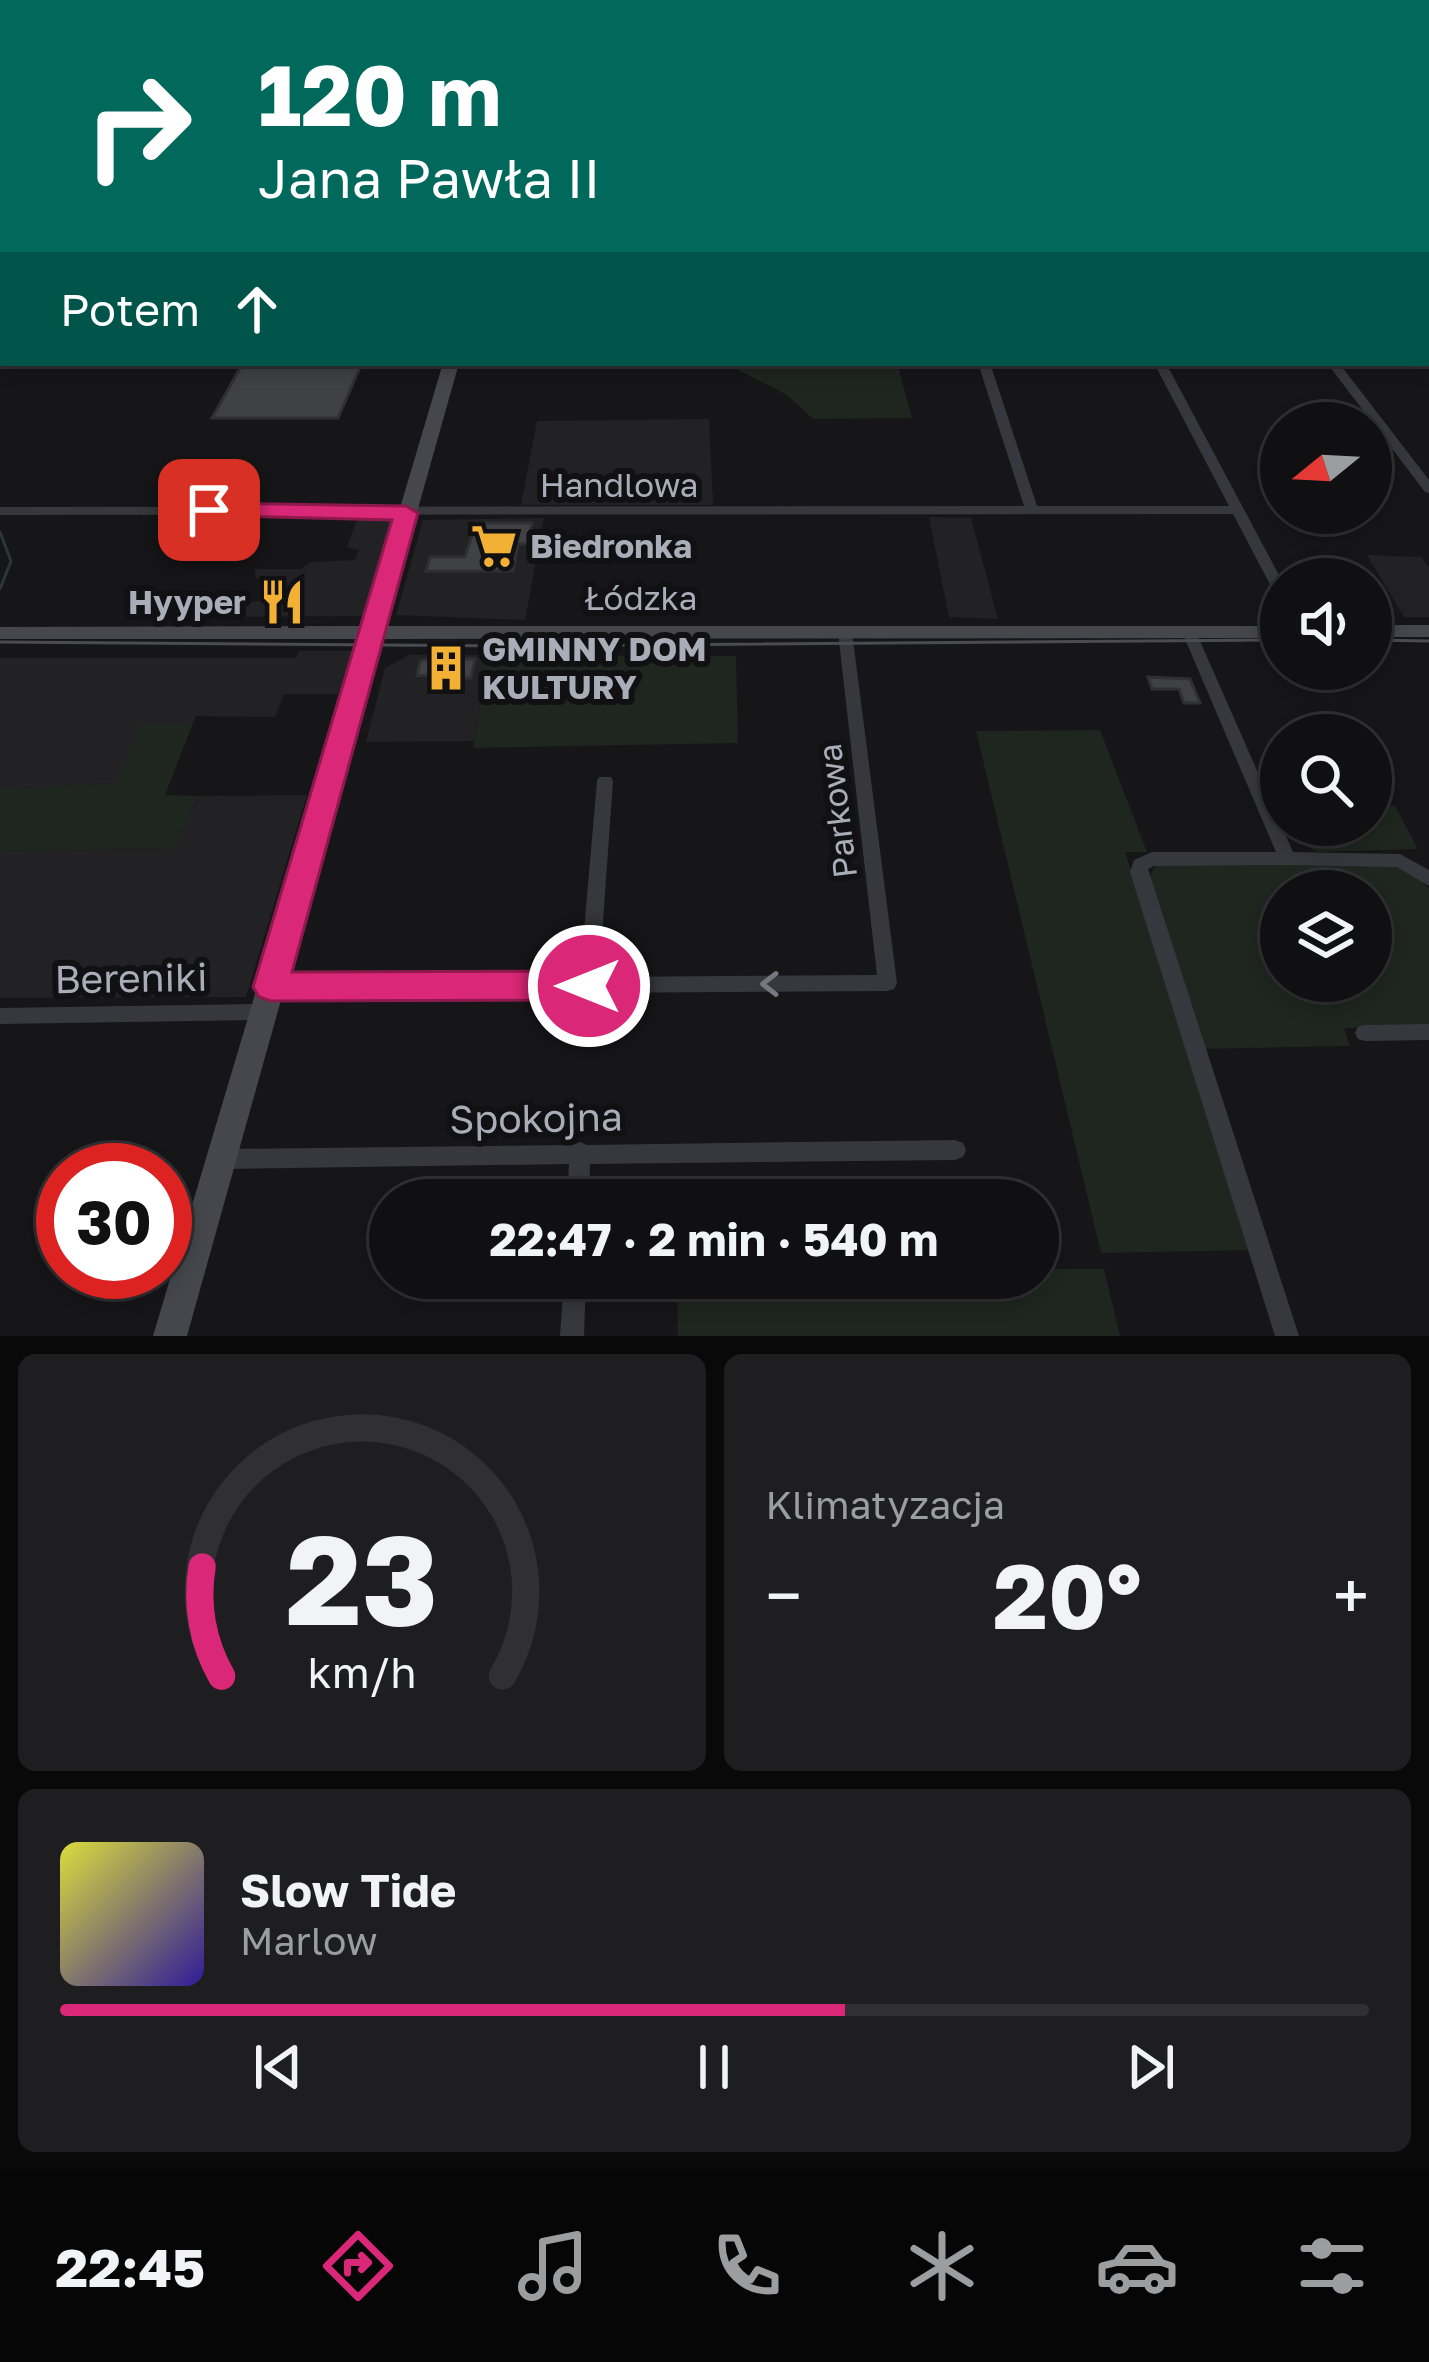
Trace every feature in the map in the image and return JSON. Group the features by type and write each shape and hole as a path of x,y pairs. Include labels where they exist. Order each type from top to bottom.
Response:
{"main road":[{"path":"170,1336 450,366"},
{"name":"Łódzka","path":"0,633 1260,632"},
{"path":"1392,632 1429,632"}],"street":[{"path":"985,366 1031,509"},
{"path":"1162,366 1264,558"},
{"path":"1335,366 1429,489"},
{"name":"Handlowa","path":"0,511 1239,510"},
{"name":"Parkowa","path":"844,632 887,983"},
{"path":"1189,632 1287,858"},
{"path":"589,986 604,781"},
{"path":"1288,1336 1140,865 1153,860 1400,860 1429,879"},
{"name":"Bereniki","path":"0,1016 589,986 887,983"},
{"path":"1365,1033 1429,1033"},
{"name":"Spokojna","path":"222,1159 955,1150"},
{"path":"579,1179 580,1152"},
{"path":"572,1336 574,1299"}],"shaded area":[{"path":"730,366 898,366 912,418 813,419 787,395"},
{"path":"709,419 713,505 521,505 537,421"},
{"path":"358,517 392,520 362,616 218,617 222,606 264,600 274,577 256,579 254,569 301,569 312,562 355,560 359,550 347,547"},
{"path":"929,517 971,518 998,619 949,617"},
{"path":"544,518 525,620 396,615 423,520"},
{"path":"1421,557 1429,568 1429,617 1404,617 1392,597 1392,558 1369,558"},
{"path":"299,651 352,651 338,694 284,694 275,717 196,716 193,723 143,723 116,783 0,789 0,658 296,658"},
{"path":"409,655 488,655 474,741 366,742 385,668"},
{"path":"488,655 736,656 738,743 473,748"},
{"path":"142,723 193,723 165,795 198,796 175,849 0,851 0,789 116,783"},
{"path":"1100,730 1147,852 1125,852 1253,1250 1101,1253 976,731"},
{"path":"307,795 246,997 0,998 0,851 175,849 198,796"},
{"path":"1392,806 1418,849 1317,852 1307,846 1392,846"},
{"path":"1165,863 1393,865 1417,876 1429,889 1429,1027 1344,1028 1350,1046 1201,1049 1148,879 1155,866"},
{"path":"1059,1269 1104,1269 1120,1336 678,1336 677,1299 1059,1299"}],"building":[{"path":"241,366 361,366 338,418 212,418"},
{"name":"Biedronka","path":"476,523 532,523 528,544 518,544 513,571 426,571 430,557 465,557"},
{"name":"GMINNY DOM KULTURY","path":"475,659 471,678 455,678 453,691 432,691 435,675 417,676 420,661"},
{"path":"1148,677 1190,679 1200,703 1184,703 1179,689 1152,689"}],"waterway":[{"path":"0,532 11,561 0,589"}],"tram line":[{"path":"0,642 524,646 1260,640"},
{"path":"1392,640 1429,641"}],"place":[{"name":"Biedronka","path":"494,546"},
{"name":"Hyyper","path":"282,602"},
{"name":"GMINNY DOM KULTURY","path":"446,668"}],"route":[{"path":"209,510 406,513 271,987 589,986"}]}
